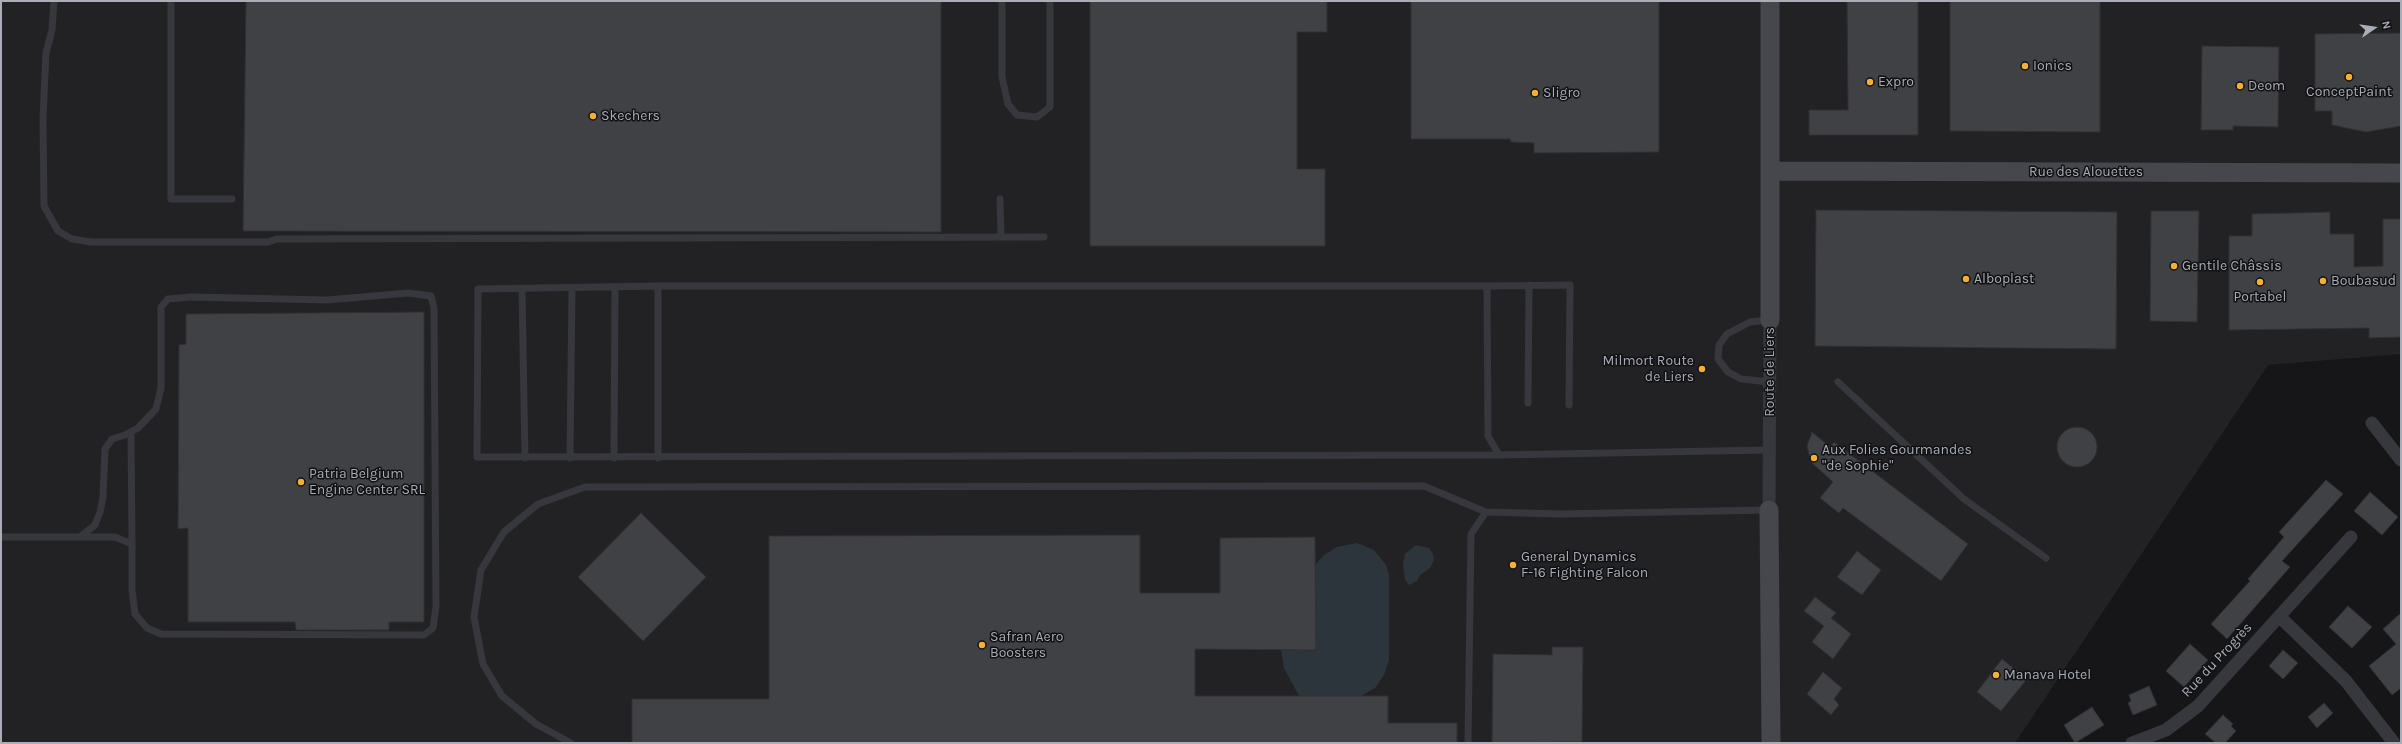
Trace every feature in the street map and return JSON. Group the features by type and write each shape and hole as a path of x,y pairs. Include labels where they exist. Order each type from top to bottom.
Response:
{"street":[{"name":"Route de Liers","path":"1770,1 1771,171 1769,510 1771,743"},
{"name":"Rue des Alouettes","path":"1771,171 2401,173"},
{"path":"2372,423 2401,460"},
{"name":"Rue du Progrès","path":"2132,743 2166,730 2198,706 2351,538"},
{"path":"2280,617 2346,681 2394,743"}],"lane":[{"path":"54,1 52,30 46,53 43,118 44,206 58,231 72,239 91,242 268,242 277,239 1044,237"},
{"path":"171,1 171,200 232,199"},
{"path":"1002,1 1002,77 1008,104 1017,115 1037,117 1050,107 1050,1"},
{"path":"1000,199 1001,238"},
{"path":"1569,405 1570,285 658,286 478,289 477,457 658,458 1498,455 1769,450"},
{"path":"658,286 658,458"},
{"path":"1487,286 1488,436 1498,455"},
{"path":"1528,403 1529,286"},
{"path":"614,458 615,287"},
{"path":"522,288 525,458"},
{"path":"570,458 572,288"},
{"path":"81,536 95,525 100,512 103,497 105,449 112,439 131,432 156,409 160,388 161,307 168,300 190,297 326,300 408,293 430,296 434,308 436,607 433,628 424,634 160,634 147,628 135,614 132,590 131,432"},
{"path":"1770,320 1750,322 1727,334 1719,345 1718,360 1728,372 1740,379 1770,382"},
{"path":"1838,382 1964,499 2046,558"},
{"path":"571,743 536,724 502,696 483,664 474,617 481,570 504,532 538,504 585,487 1424,486 1486,512 1560,514 1769,510"},
{"path":"1468,743 1471,534 1486,512"},
{"path":"1,537 115,537 132,544"}],"shaded area":[{"path":"1,1 2401,1 2401,354 2268,365 2015,743 1,743"},
{"path":"1357,543 1374,550 1386,565 1389,575 1389,660 1384,675 1375,688 1361,696 1299,696 1284,668 1281,649 1316,649 1316,564 1324,555 1337,547"},
{"path":"1416,545 1429,548 1433,554 1434,560 1430,568 1420,575 1417,581 1409,585 1405,580 1403,564 1405,554"}],"building":[{"name":"Skechers","path":"246,1 941,1 941,232 243,231"},
{"path":"1090,1 1327,1 1327,32 1297,32 1297,169 1325,169 1325,246 1090,246"},
{"name":"Sligro","path":"1411,1 1659,1 1659,152 1534,153 1534,143 1511,142 1510,139 1411,139"},
{"path":"1847,1 1918,1 1918,135 1809,135 1809,110 1848,110"},
{"name":"Ionics","path":"1950,1 2100,1 2100,132 1950,131"},
{"path":"2401,33 2401,126 2366,132 2332,125 2332,111 2315,111 2315,34"},
{"name":"Deom","path":"2202,46 2279,47 2278,127 2233,126 2233,130 2201,130"},
{"name":"Alboplast","path":"1816,210 2117,212 2116,349 1815,346"},
{"name":"Gentile Châssis","path":"2151,211 2199,211 2197,322 2150,321"},
{"path":"2330,212 2330,234 2354,234 2354,267 2383,266 2383,219 2401,219 2401,337 2369,338 2369,328 2229,330 2229,236 2252,236 2252,214"},
{"name":"Patria Belgium Engine Center SRL","path":"424,312 424,622 389,622 389,630 296,630 295,622 188,622 188,528 178,529 179,345 186,344 186,314"},
{"path":"2081,427 2088,430 2094,436 2097,447 2096,455 2088,464 2081,467 2073,467 2066,464 2058,455 2057,443 2060,436 2069,428"},
{"path":"1812,432 1830,447 1834,442 1968,544 1941,581 1843,508 1839,513 1820,498 1833,482 1811,462 1807,446"},
{"path":"2326,480 2343,494 2282,561 2290,567 2227,639 2211,624 2250,581 2248,579 2284,537 2279,532"},
{"path":"2370,492 2398,517 2382,535 2354,511"},
{"path":"641,513 706,577 643,641 578,577"},
{"name":"Safran Aero Boosters","path":"1140,535 1140,593 1220,593 1220,538 1315,537 1316,650 1195,649 1195,696 1388,696 1388,723 1457,723 1457,743 632,743 632,699 769,699 769,536"},
{"path":"1857,551 1881,570 1862,595 1837,577"},
{"path":"1815,597 1836,613 1831,618 1851,634 1833,659 1812,642 1824,626 1804,611"},
{"path":"2348,606 2372,627 2352,648 2329,627"},
{"path":"2401,613 2401,688 2392,695 2369,666 2396,644 2383,629"},
{"path":"2190,644 2208,660 2184,687 2166,671"},
{"path":"1552,647 1583,647 1582,742 1492,743 1493,654 1552,655"},
{"path":"2283,650 2298,663 2283,679 2269,666"},
{"path":"2002,659 2027,679 2001,711 1977,692"},
{"path":"1823,672 1842,688 1834,699 1839,705 1831,715 1807,694"},
{"path":"2149,686 2157,705 2133,715 2128,703 2131,701 2129,695"},
{"path":"2324,703 2333,713 2317,728 2308,717"},
{"path":"2092,707 2104,725 2075,743 2064,725"},
{"path":"2223,715 2233,724 2231,726 2236,731 2225,743 2216,743 2205,734"}],"place":[{"name":"Ionics","path":"2025,66"},
{"name":"ConceptPaint","path":"2349,77"},
{"name":"Expro","path":"1870,82"},
{"name":"Deom","path":"2240,86"},
{"name":"Sligro","path":"1535,93"},
{"name":"Skechers","path":"593,116"},
{"name":"Gentile Châssis","path":"2174,266"},
{"name":"Alboplast","path":"1966,279"},
{"name":"Boubasud","path":"2323,281"},
{"name":"Portabel","path":"2260,282"},
{"name":"Milmort Route de Liers","path":"1702,369"},
{"name":"Aux Folies Gourmandes \"de Sophie\"","path":"1814,458"},
{"name":"Patria Belgium Engine Center SRL","path":"301,482"},
{"name":"General Dynamics F-16 Fighting Falcon","path":"1513,565"},
{"name":"Safran Aero Boosters","path":"982,645"},
{"name":"Manava Hotel","path":"1996,675"}]}
